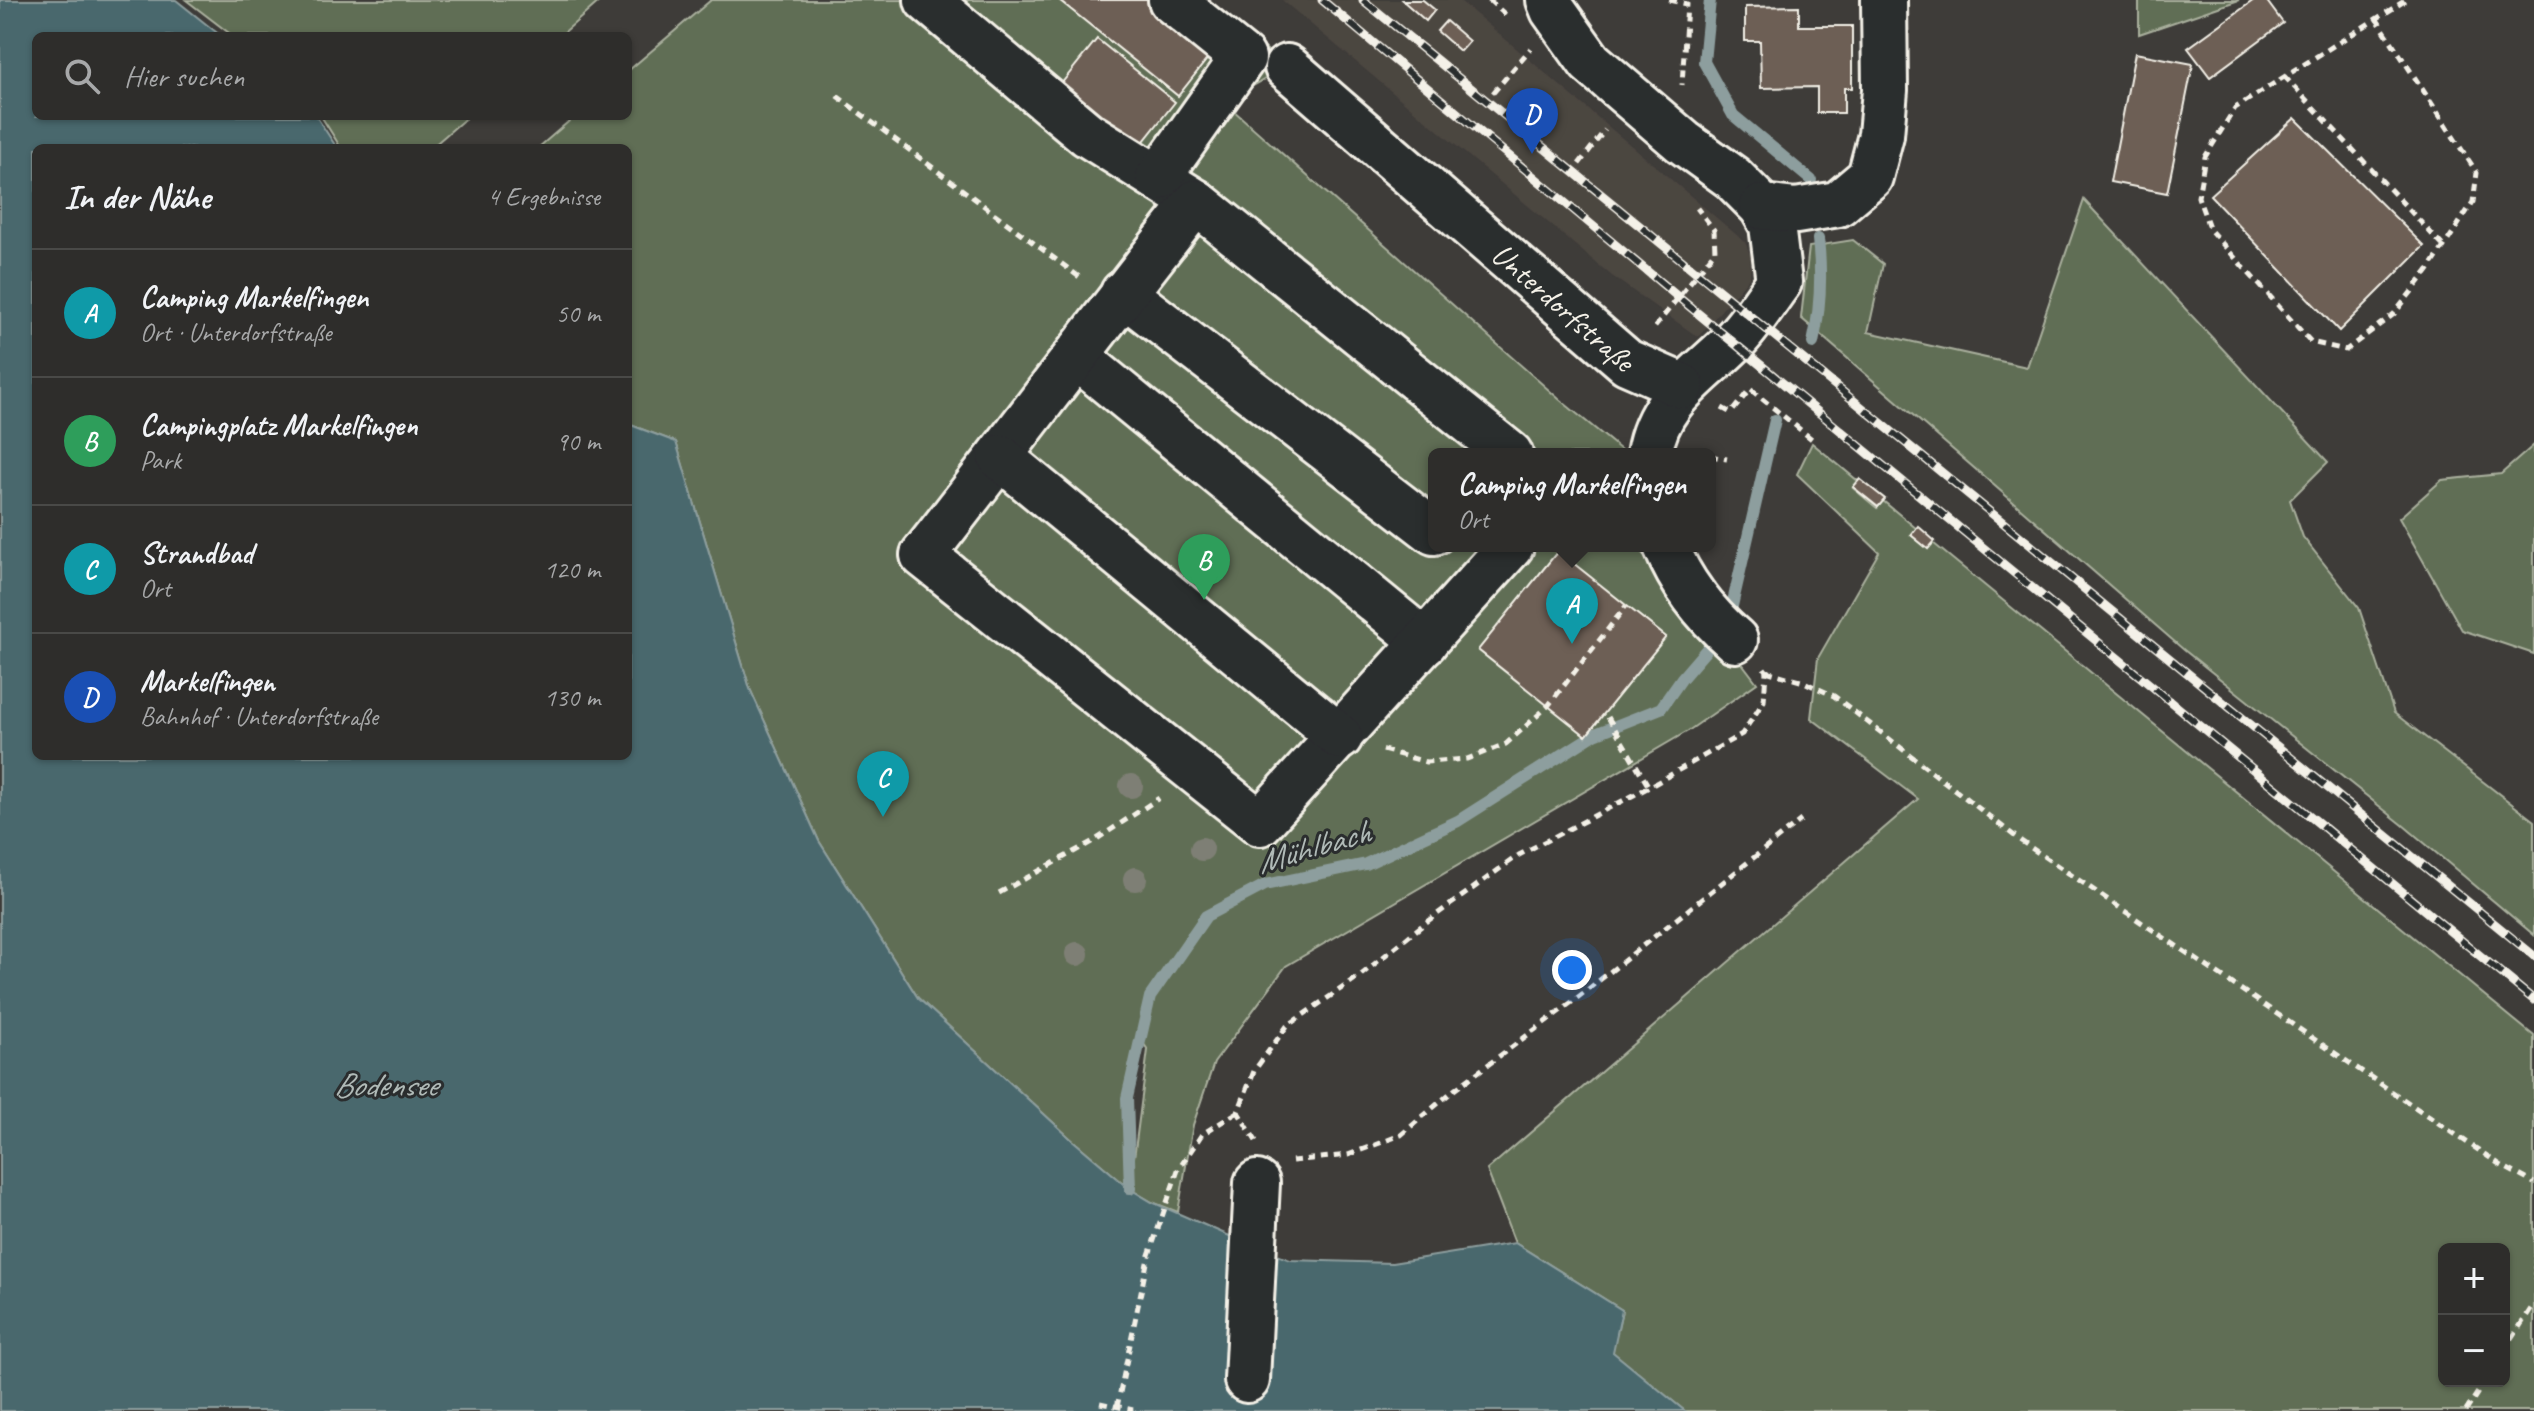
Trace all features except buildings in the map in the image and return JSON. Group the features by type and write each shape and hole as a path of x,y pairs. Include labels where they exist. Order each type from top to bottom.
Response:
{"street":[{"path":"927,0 1087,134 1196,202 1503,448"},
{"path":"1158,178 1243,58 1171,0"},
{"path":"1549,0 1590,62 1683,142 1733,178 1762,207 1772,225 1779,282 1733,341 1682,386 1641,447"},
{"path":"1762,207 1796,211 1838,204 1870,177 1881,135 1885,90 1884,0"},
{"name":"Unterdorfstraße","path":"1287,67 1627,362 1682,386"},
{"path":"1196,202 923,555 1260,823 1499,560 1472,552"},
{"path":"1119,298 1428,528"},
{"path":"1077,357 1425,642"},
{"path":"1000,457 1340,737"},
{"path":"1668,552 1677,573 1725,631"},
{"path":"1247,1380 1270,1164"}],"path":[{"path":"1669,0 1687,4 1681,67 1683,142"},
{"path":"2376,18 2477,173 2473,202 2444,247 2394,314 2346,350 2311,342 2210,230 2198,197 2205,157 2235,108 2284,76 2376,18 2406,0"},
{"path":"1493,93 1535,42"},
{"path":"2284,76 2444,247"},
{"path":"837,96 1119,298"},
{"path":"1579,164 1612,121"},
{"path":"1627,362 1715,251 1714,230 1689,199"},
{"path":"1682,386 1731,413 1750,389 1813,440"},
{"path":"1716,457 1727,459"},
{"path":"1340,737 1426,762 1467,759 1506,744 1548,706 1626,606"},
{"path":"1725,631 1766,671 1804,682 1834,696 2021,841 2502,1166 2534,1183"},
{"path":"1117,1407 1148,1258 1178,1170 1202,1134 1238,1112 1254,1071 1287,1026 1361,975 1425,923 1519,855 1742,734 1764,701 1766,671"},
{"path":"1608,717 1649,787"},
{"path":"999,893 1097,839 1195,771"},
{"path":"1238,1112 1270,1164 1348,1155 1401,1135 1454,1090 1572,1002 1801,820"},
{"path":"2510,1342 2534,1304"},
{"path":"2466,1411 2481,1387"},
{"path":"1100,1403 1133,1410"}],"shaded area":[{"path":"1282,0 1459,0 1745,242 1751,256 1750,277 1698,337 1612,276"}],"green space":[{"path":"186,0 601,0 565,32 228,32"},
{"path":"711,0 1208,0 1287,67 1224,102 1559,399 1619,448 1428,448 1428,552 1658,552 1757,683 1688,731 1286,966 1214,1063 1193,1125 1178,1212 1152,1202 1130,1189 1070,1138 918,998 819,841 750,689 676,442 632,426 632,144 543,144 570,120 632,120 632,68","holes":["1141,1040 1148,1050 1131,1181 1127,1098"]},
{"path":"2139,0 2239,0 2139,34"},
{"path":"324,120 463,120 436,144 338,144"},
{"path":"2084,200 2328,462 2290,500 2303,537 2359,608 2394,713 2534,821 2534,935 2403,825 2184,650 1801,318 1809,247 1853,240 1883,264 1868,332 2027,367"},
{"path":"1812,443 1858,481 1853,488 1877,508 1883,501 1917,529 1911,535 1927,548 1933,543 2534,1036 2534,1411 1685,1411 1612,1352 1622,1310 1515,1243 1487,1170 1918,799 1811,718 1818,658 1879,552 1797,474"},
{"path":"2534,445 2534,654 2462,630 2399,518 2442,480 2501,474"}],"water":[{"name":"Bodensee","path":"0,0 176,0 216,32 32,32 32,120 319,120 334,144 32,144 32,760 632,760 632,426 676,442 750,689 819,841 918,998 1070,1138 1130,1189 1152,1202 1290,1260 1392,1263 1515,1243 1622,1310 1613,1352 1685,1411 0,1411"}],"waterway":[{"name":"Mühlbach","path":"1710,0 1704,62 1733,115 1811,180"},
{"path":"1813,343 1820,291 1818,239"},
{"name":"Mühlbach","path":"1729,619 1775,420"},
{"name":"Mühlbach","path":"1130,1189 1127,1098 1150,997 1206,916 1265,885 1366,864 1458,821 1595,734 1661,708 1713,642"}],"railway":[{"path":"1322,0 1678,297 2534,1000"},
{"path":"1363,0 2534,956"}],"place":[{"name":"Markelfingen","path":"1532,154"},
{"name":"Campingplatz Markelfingen","path":"1204,600"},
{"name":"Camping Markelfingen","path":"1572,644"},
{"name":"Strandbad","path":"883,817"}]}
